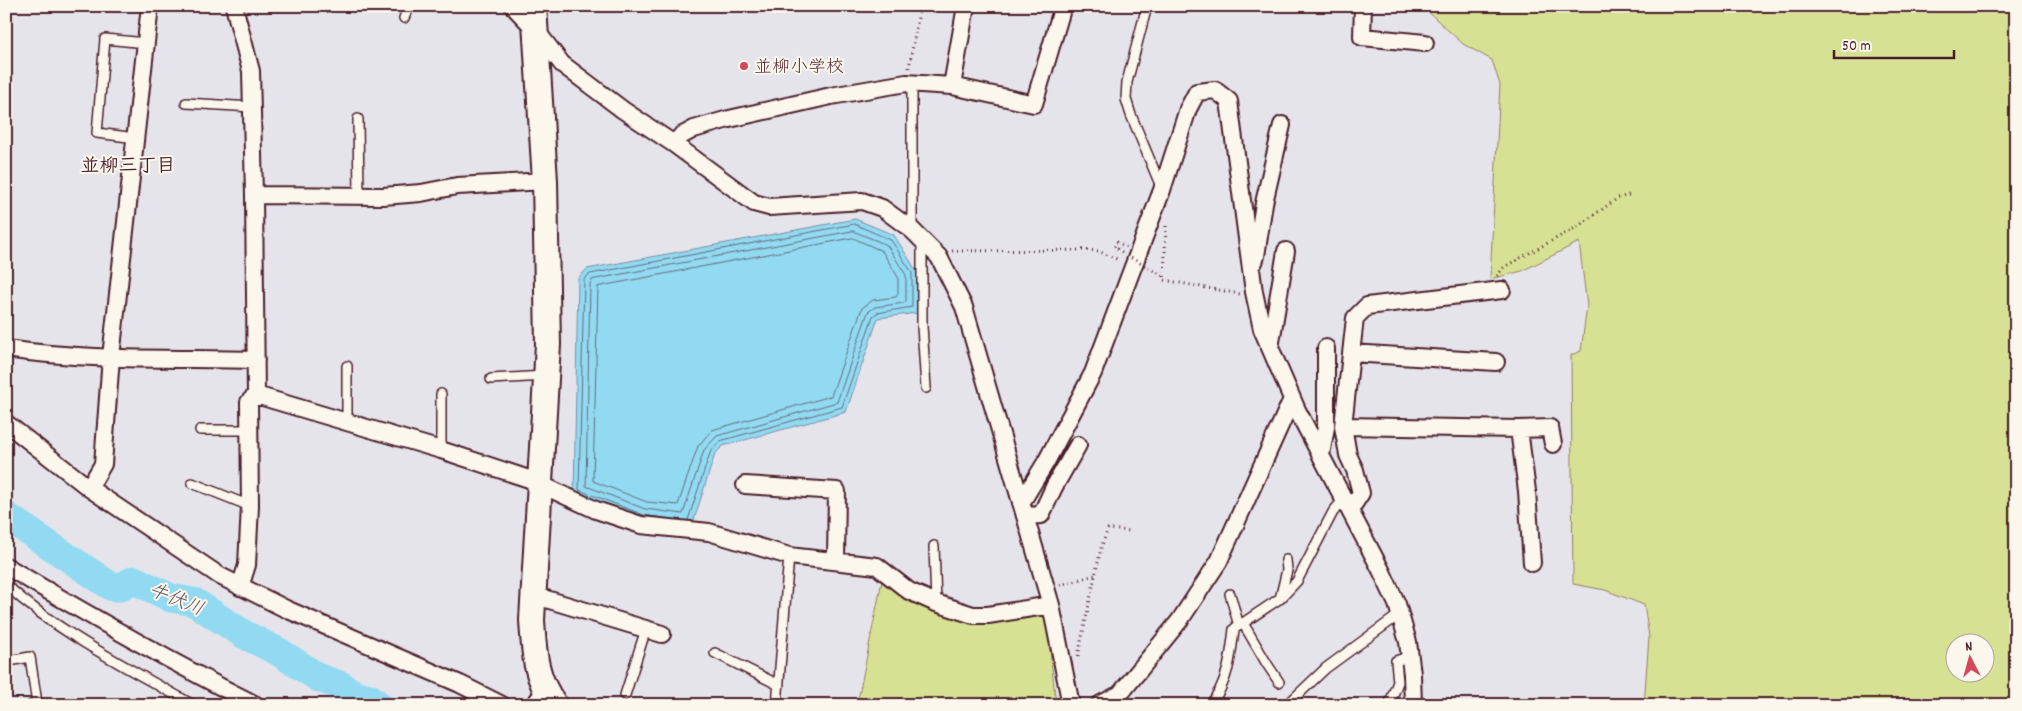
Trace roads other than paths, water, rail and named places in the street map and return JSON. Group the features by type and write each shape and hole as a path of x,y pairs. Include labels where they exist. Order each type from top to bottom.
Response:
{"street":[{"path":"90,488 102,464 111,357 150,6"},
{"path":"234,6 251,71 256,360 256,395 249,402 250,506 247,565 240,587"},
{"path":"513,6 535,18 562,64 754,204 769,207 862,201 882,208 917,235 939,257 964,307 1051,605 1071,705"},
{"path":"952,86 966,6"},
{"path":"674,144 681,136 694,129 725,120 831,96 909,83 952,86 1034,104 1063,6"},
{"path":"1363,6 1362,37 1425,42"},
{"path":"535,18 545,181 548,344 532,620 535,660 545,700"},
{"path":"1023,510 1093,373 1162,190 1188,109 1197,92 1215,90 1229,101 1251,268 1262,329 1292,399 1381,570 1400,614 1408,642 1413,705"},
{"path":"1251,268 1256,256 1264,203 1282,124"},
{"path":"254,195 411,194 457,186 545,181"},
{"path":"1270,348 1286,251"},
{"path":"1347,505 1361,493 1355,470 1348,455 1343,426 1355,318 1367,306 1498,290"},
{"path":"1321,456 1326,427 1326,348"},
{"path":"6,349 111,357 256,360"},
{"path":"1351,353 1496,362"},
{"path":"256,395 441,450 540,483 596,510 641,525 709,532 789,556 877,566 909,591 936,603 973,615 988,615 1051,605"},
{"path":"1100,705 1120,694 1180,620 1219,561 1292,399"},
{"path":"6,423 90,488 220,576 337,632 460,684 502,705"},
{"path":"1343,426 1550,428 1553,444"},
{"path":"1519,428 1527,491 1532,563"},
{"path":"1023,510 1041,515 1054,487 1078,445"},
{"path":"745,484 837,491 836,560"},
{"path":"6,566 100,622 256,705"},
{"path":"533,595 662,634"}],"lane":[{"path":"404,18 409,6"},
{"path":"1147,6 1127,82 1126,99 1162,190"},
{"path":"136,138 97,133 105,39 146,43"},
{"path":"909,83 926,388"},
{"path":"186,103 252,108"},
{"path":"358,119 359,195"},
{"path":"347,366 347,422"},
{"path":"491,378 546,376"},
{"path":"441,394 441,450"},
{"path":"200,430 249,430"},
{"path":"192,483 250,506"},
{"path":"1210,705 1217,697 1230,666 1234,629 1280,599 1297,581 1333,512 1347,505"},
{"path":"934,546 936,603"},
{"path":"777,705 789,556"},
{"path":"1280,599 1287,570 1286,560"},
{"path":"6,585 25,602 79,639 193,705"},
{"path":"1230,594 1241,625 1279,682"},
{"path":"1287,705 1326,668 1400,614"},
{"path":"625,695 646,629"},
{"path":"6,650 9,661 30,657 37,704 31,705"},
{"path":"715,653 779,686"},
{"path":"1389,705 1398,682 1396,661 1410,656"}],"water":[{"path":"855,219 894,235 917,272 917,313 878,318 846,412 723,446 715,454 692,526 643,520 574,494 578,278 587,269"}],"waterway":[{"name":"牛伏川","path":"6,516 112,587 121,587 134,580 171,598 194,602 245,635 279,652 319,678 342,686 354,694 370,698 378,705"}],"place":[{"name":"並柳小学校","path":"744,66"}],"district":[{"name":"並柳三丁目","path":"128,164"}]}
